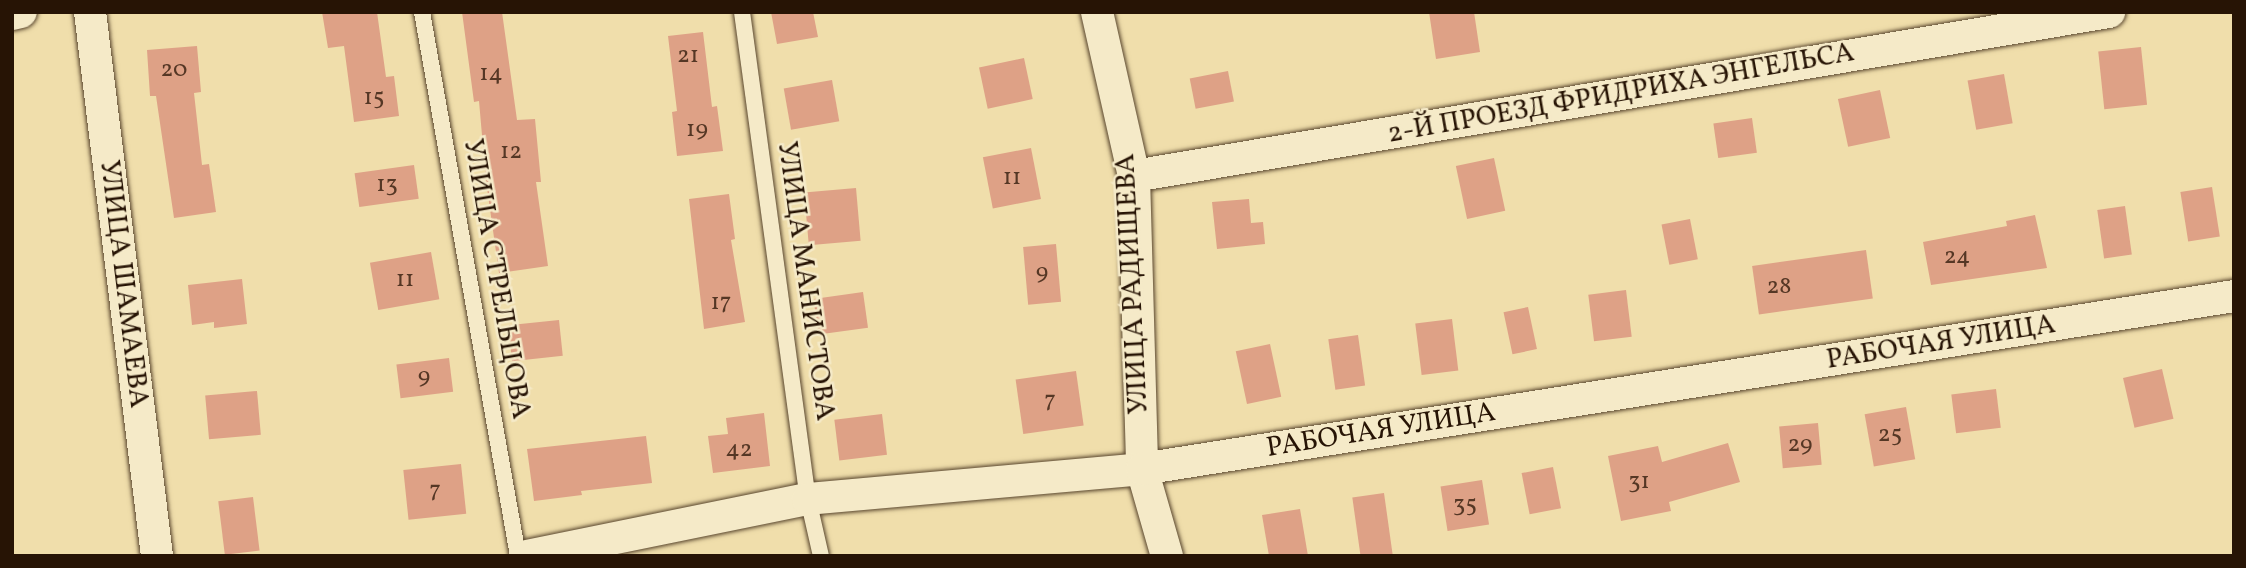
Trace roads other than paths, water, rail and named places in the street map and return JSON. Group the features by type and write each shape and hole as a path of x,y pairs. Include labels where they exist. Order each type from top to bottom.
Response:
{"street":[{"path":"12,14 21,12"},
{"name":"УЛИЦА ШАМАЕВА","path":"90,12 157,556"},
{"name":"УЛИЦА РАДИЩЕВА","path":"1097,12 1134,176 1142,469 1167,556"},
{"name":"2-Й ПРОЕЗД ФРИДРИХА ЭНГЕЛЬСА","path":"1134,176 2109,12"},
{"name":"РАБОЧАЯ УЛИЦА","path":"527,556 808,499 1142,469 2234,296"}],"lane":[{"name":"УЛИЦА СТРЕЛЬЦОВА","path":"422,12 518,556"},
{"name":"УЛИЦА МАНИСТОВА","path":"742,12 808,499 821,556"}]}
